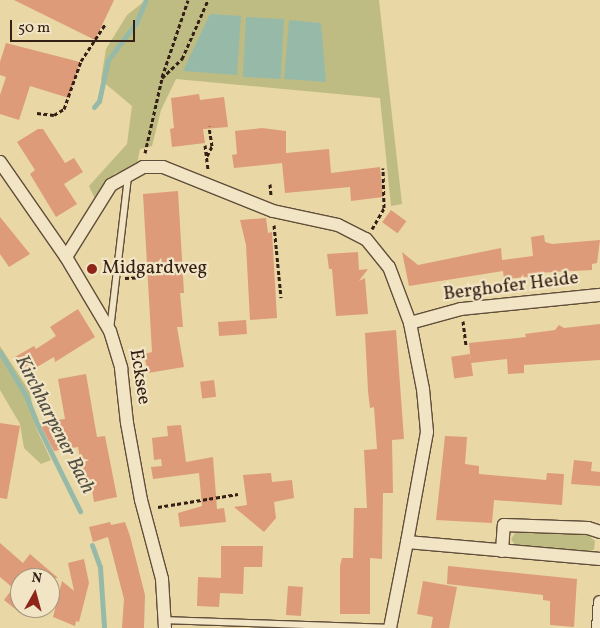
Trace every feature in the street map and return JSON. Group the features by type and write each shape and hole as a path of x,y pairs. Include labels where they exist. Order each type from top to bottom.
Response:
{"street":[{"name":"Ecksee","path":"0,162 66,257 110,331 121,368 127,423 143,509 162,580 165,624"},
{"path":"66,257 111,185 143,167 163,167 273,210 338,225 366,239 388,268 410,323 420,366 427,432 390,628"},
{"name":"Berghofer Heide","path":"410,323 461,309 600,295"},
{"path":"502,551 504,524 588,528 600,532"},
{"path":"407,542 600,559"},
{"path":"598,628 600,602"}],"lane":[{"path":"110,331 118,278 128,174"},
{"path":"165,624 390,628"}],"path":[{"path":"143,167 162,78 188,0"},
{"path":"162,78 182,59 208,0"},
{"path":"37,113 54,115 64,109 81,61 106,23"},
{"path":"206,158 212,146 209,126"},
{"path":"205,145 210,186"},
{"path":"366,239 384,208 383,168"},
{"path":"270,184 282,298"},
{"path":"118,278 145,277"},
{"path":"462,318 466,346"},
{"path":"143,509 238,494"}],"shaded area":[{"path":"146,0 379,0 402,204 391,206 380,98 176,79 161,110 152,146 140,149 136,169 115,173 96,201 89,186 127,144 132,106 101,80 106,49 127,15"},
{"path":"210,14 241,16 237,75 183,71"},
{"path":"246,17 284,19 281,79 243,77"},
{"path":"289,20 321,23 326,82 284,79"},
{"path":"0,346 30,392 36,428 51,460 41,464 24,448 20,424 0,390"},
{"path":"516,532 584,532 595,541 594,549 589,553 517,548 511,539"}],"building":[{"path":"14,0 114,0 95,40"},
{"path":"6,43 80,62 69,98 30,86 19,120 0,114 0,95 6,77 0,75 0,62"},
{"path":"199,94 200,100 224,97 228,127 203,129 205,143 172,147 170,129 174,128 171,98"},
{"path":"262,128 286,131 286,153 329,149 331,173 380,167 383,197 351,201 350,187 285,193 282,163 234,168 232,155 237,154 235,131"},
{"path":"38,129 43,129 65,163 74,158 83,172 64,184 77,204 56,217 30,174 35,170 17,142"},
{"path":"178,191 184,293 180,293 183,327 177,327 184,367 148,373 144,354 152,352 143,194"},
{"path":"391,210 406,221 398,233 382,222"},
{"path":"0,217 30,254 9,267 0,254"},
{"path":"266,218 268,233 272,232 277,318 250,320 246,245 240,220"},
{"path":"544,235 545,242 552,244 600,240 597,263 592,264 592,270 536,273 536,276 504,279 503,271 409,286 402,252 418,265 501,248 502,260 533,256 531,237"},
{"path":"358,252 359,270 368,269 359,281 365,278 368,314 336,316 332,269 329,269 327,254"},
{"path":"78,309 95,337 55,362 54,357 25,374 15,357 34,346 36,349 56,336 50,327"},
{"path":"246,320 247,334 219,336 218,322"},
{"path":"600,324 600,360 524,365 524,373 508,374 507,359 471,363 469,343 526,337 525,334 555,330 559,325 564,328"},
{"path":"396,330 404,439 392,440 393,493 383,493 382,559 370,558 370,614 340,614 340,566 342,558 353,558 354,508 367,508 364,450 377,449 374,407 370,408 368,391 365,333"},
{"path":"470,354 473,376 454,378 451,357"},
{"path":"86,374 97,437 105,436 117,497 94,502 91,484 85,485 78,447 54,451 39,422 65,419 58,379"},
{"path":"214,380 216,397 202,399 200,382"},
{"path":"0,423 20,426 7,499 0,498"},
{"path":"181,425 186,462 213,457 217,509 224,508 226,522 180,527 178,513 202,506 199,473 153,479 151,467 162,466 161,459 154,460 152,438 168,436 167,426"},
{"path":"445,436 467,437 465,464 479,466 479,474 546,480 547,473 564,474 562,505 494,500 492,523 436,520"},
{"path":"574,460 592,462 591,471 600,472 600,486 571,484"},
{"path":"271,473 272,482 292,480 294,498 274,502 276,518 264,532 234,507 247,505 243,475"},
{"path":"110,522 111,525 125,522 130,536 145,595 144,628 122,628 124,599 108,537 93,542 89,527"},
{"path":"0,543 23,563 30,554 46,568 10,568 10,585 0,577"},
{"path":"221,546 263,546 262,567 244,567 243,594 220,593 219,607 197,606 198,577 221,578"},
{"path":"84,559 89,583 79,622 76,621 75,626 55,618 60,618 60,589 62,581 74,591 68,563"},
{"path":"448,566 577,579 574,627 550,625 550,601 543,600 543,595 447,584"},
{"path":"423,581 457,587 449,628 431,628 433,617 417,614"},
{"path":"288,586 303,587 301,616 286,615"},
{"path":"10,592 10,605 4,600"}],"waterway":[{"path":"94,107 99,101 108,60 136,23 146,0"},
{"name":"Kirchharpener Bach","path":"0,352 26,396 38,426 80,511"},
{"name":"Kirchharpener Bach","path":"92,545 100,567 104,628"}],"place":[{"name":"Midgardweg","path":"92,269"}]}
